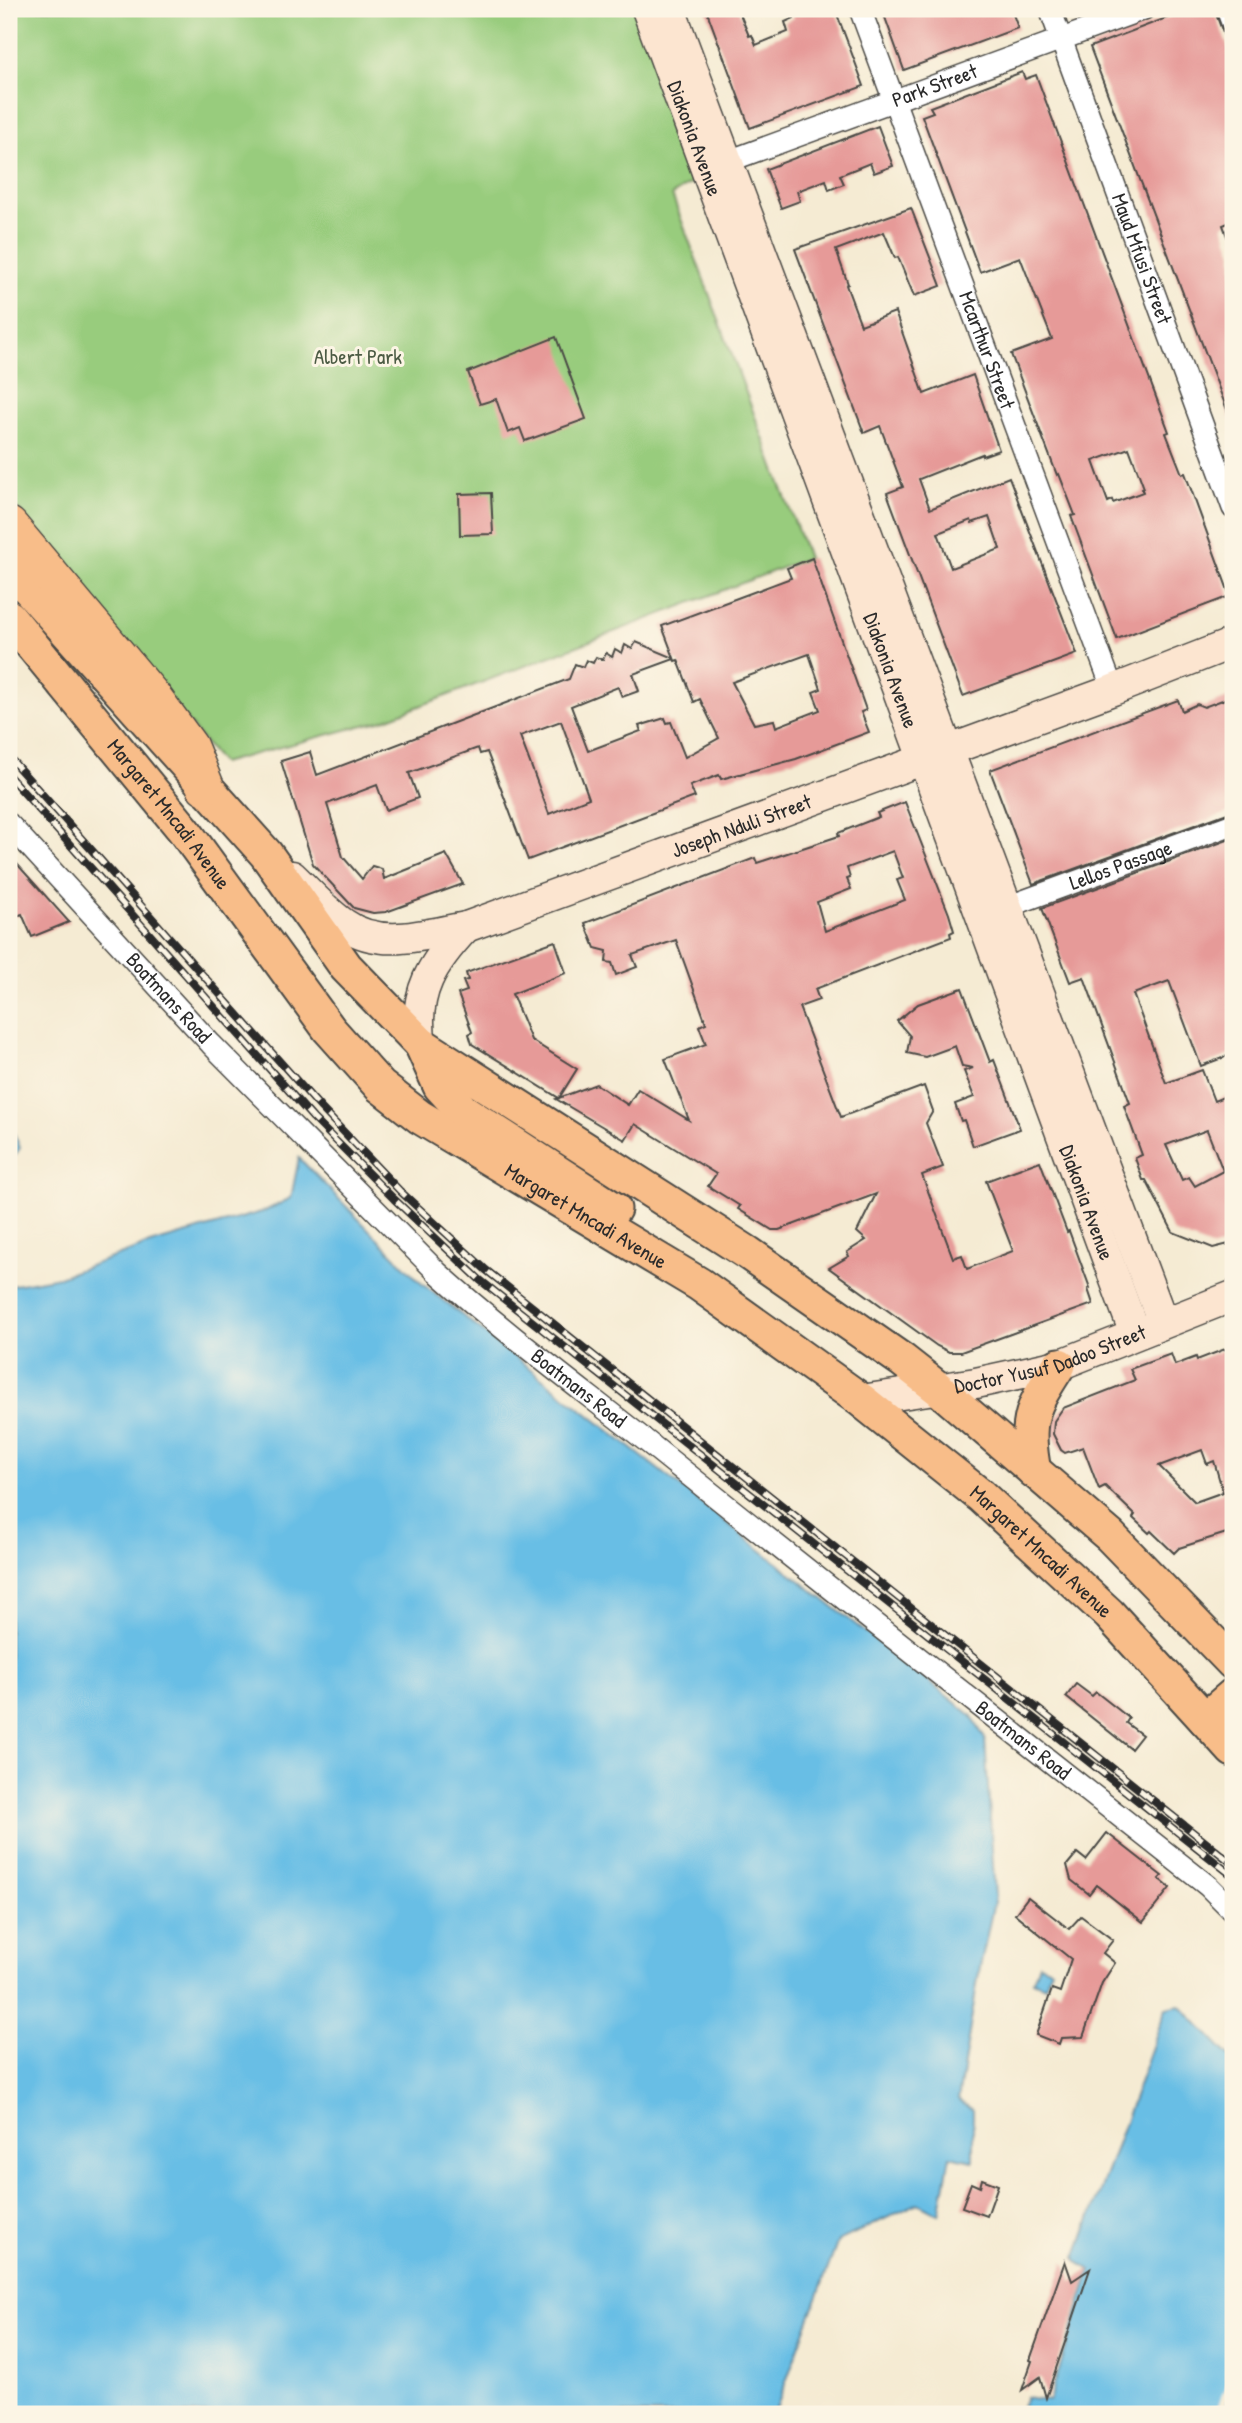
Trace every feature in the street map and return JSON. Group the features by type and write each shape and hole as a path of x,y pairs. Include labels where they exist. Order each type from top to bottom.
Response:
{"highway":[{"path":"9,526 154,699 189,747 205,786"}],"main road":[{"name":"Margaret Mncadi Avenue","path":"9,567 266,854 346,967 421,1044 748,1253 854,1325 939,1389 1135,1559 1233,1662"},
{"name":"Margaret Mncadi Avenue","path":"9,617 184,830 329,1029 380,1086 420,1117 699,1284 861,1400 981,1496 1109,1614 1233,1750"},
{"path":"421,1044 440,1086 462,1110 654,1235 671,1249 699,1284"},
{"path":"1034,1471 1029,1423 1033,1409 1059,1365"},
{"path":"1205,1719 1233,1695"}],"street":[{"name":"Diakonia Avenue","path":"647,9 716,165 1094,1179 1163,1323"},
{"name":"Diakonia Avenue","path":"670,9 716,165"},
{"name":"Mcarthur Street","path":"860,9 1113,690"},
{"name":"Maud Mfusi Street","path":"1050,9 1233,508"},
{"name":"Park Street","path":"716,165 1144,9"},
{"path":"1227,9 1233,25"},
{"name":"Joseph Nduli Street","path":"266,854 345,925 360,932 378,937 408,938 466,927 1113,690 1233,643"},
{"name":"Diakonia Avenue","path":"936,755 1007,907 1006,943"},
{"name":"Boatmans Road","path":"9,824 220,1054 437,1272 479,1310 1208,1886 1233,1911"},
{"name":"Lellos Passage","path":"1007,907 1233,824"},
{"path":"421,1044 417,1021 427,980 441,953 466,927"},
{"name":"Diakonia Avenue","path":"1094,1179 1135,1334"},
{"name":"Doctor Yusuf Dadoo Street","path":"861,1400 939,1389 1059,1365 1233,1296"}],"green space":[{"name":"Albert Park","path":"9,9 670,9 727,161 672,195 808,558 383,720 221,763 9,499"}],"water":[{"path":"9,1122 20,1148 9,1164"},
{"path":"299,1158 421,1283 971,1715 985,1739 995,1897 979,1972 958,2100 973,2110 973,2161 950,2156 939,2214 918,2203 838,2241 774,2414 9,2414 9,1286 59,1277 150,1244 265,1211 291,1198"},
{"path":"1039,1964 1051,1969 1045,1986 1033,1981"},
{"path":"1180,2005 1233,2060 1233,2414 1019,2414 1026,2397 1048,2401 1050,2398 1091,2270 1076,2258 1166,2008"}],"pier":[{"path":"1233,2364 1233,2381 1222,2414 1215,2414"}],"building":[{"path":"706,9 738,9 749,36 752,35 756,45 788,32 785,22 794,18 790,9 835,9 864,86 750,128"},
{"path":"882,9 1011,9 1018,28 904,70"},
{"path":"1190,9 1214,9 1233,60 1233,221 1223,225 1233,253 1232,423 1090,47"},
{"path":"1022,72 1025,79 1036,75 1169,432 1166,433 1182,474 1185,473 1230,596 1117,639 1071,516 1075,515 1011,354 1052,339 1020,257 980,272 922,116 933,112 930,107","holes":["1129,448 1144,488 1143,492 1113,503 1112,500 1108,502 1093,461"]},
{"path":"878,126 893,166 874,173 870,163 840,175 844,184 829,190 826,180 797,191 800,201 781,208 766,169"},
{"path":"911,208 941,286 914,296 884,232 836,250 848,284 846,285 861,325 895,312 924,394 973,375 999,450 919,479 930,509 1009,477 1077,654 963,696 887,493 903,487 880,426 864,433 795,249","holes":["989,517 1000,549 951,568 938,533 971,520 972,523"]},
{"path":"556,337 586,419 525,441 520,428 508,433 496,399 480,404 468,372"},
{"path":"491,493 493,534 460,535 459,494"},
{"path":"812,558 866,710 861,712 869,732 796,759 721,779 719,775 690,786 695,797 528,860 487,752 480,754 478,748 409,773 418,798 386,810 377,785 327,804 343,857 362,879 372,866 382,869 384,879 446,854 463,884 386,912 373,913 354,908 313,864 281,761 310,752 317,775 569,679 575,664 583,667 586,660 593,663 596,657 603,660 606,653 612,657 615,649 622,653 625,645 632,649 636,642 674,658 662,626 791,578 787,568","holes":["809,654 821,689 813,692 820,710 776,727 774,720 754,724 732,682","674,659 678,660 694,702 700,699 719,738 685,757 671,722 667,723 665,718 639,726 641,731 588,751 571,706 618,687 622,697 639,691 633,674","561,721 589,798 549,814 520,736"]},
{"path":"1233,696 1233,811 1033,884 990,770 1178,700 1182,711 1197,704 1204,707"},
{"path":"905,802 954,931 950,933 951,937 815,989 819,1000 799,1007 841,1117 924,1086 933,1111 926,1123 943,1167 922,1175 953,1258 962,1255 967,1269 1013,1251 986,1181 1040,1161 1067,1232 1069,1231 1090,1288 1088,1289 1093,1304 961,1352 949,1352 937,1346 829,1268 849,1256 847,1252 866,1240 857,1232 876,1194 779,1230 772,1230 708,1186 716,1174 635,1124 625,1140 556,1099 596,1084 628,1105 638,1089 689,1120 665,1059 706,1044 699,1026 706,1023 676,940 632,955 637,967 616,975 612,963 606,962 607,951 595,948 585,923 755,858 757,863 839,836 838,833 879,817 877,813","holes":["893,851 903,878 897,880 905,900 825,931 817,902 851,889 847,868"]},
{"path":"1233,838 1233,1054 1201,1066 1169,981 1133,994 1166,1083 1202,1070 1214,1101 1228,1095 1233,1109 1233,1243 1213,1248 1173,1232 1146,1180 1143,1180 1135,1158 1142,1155 1124,1106 1130,1103 1084,977 1070,982 1042,908","holes":["1207,1130 1223,1171 1195,1186 1189,1177 1182,1180 1166,1145"]},
{"path":"9,855 69,922 32,937 22,914 9,919"},
{"path":"555,941 566,973 512,994 531,1040 577,1069 559,1098 472,1044 469,1034 472,1032 458,994 467,991 463,981 468,980 466,973"},
{"path":"962,988 990,1062 994,1060 1020,1129 973,1146 955,1104 974,1097 964,1071 973,1068 962,1066 955,1046 925,1057 907,1053 910,1036 897,1021 918,1004"},
{"path":"1233,1346 1233,1531 1179,1548 1174,1553 1133,1518 1135,1515 1105,1486 1099,1489 1083,1447 1065,1453 1061,1450 1053,1434 1054,1421 1063,1408 1135,1380 1130,1369 1171,1354 1175,1365 1196,1357 1197,1360","holes":["1202,1450 1207,1464 1214,1461 1223,1492 1195,1502 1159,1466"]},
{"path":"1076,1684 1092,1696 1096,1692 1129,1718 1126,1723 1142,1735 1131,1749 1066,1697"},
{"path":"1107,1833 1162,1876 1159,1879 1170,1888 1143,1922 1096,1885 1089,1894 1071,1880 1067,1865 1077,1853 1086,1860"},
{"path":"1028,1897 1069,1929 1081,1916 1113,1940 1103,1953 1115,1963 1102,1983 1083,2037 1061,2038 1059,2044 1036,2035 1052,1989 1060,1992 1071,1959 1015,1914"},
{"path":"982,2179 998,2185 987,2216 962,2207 971,2183 980,2187"},
{"path":"1065,2261 1072,2281 1090,2269 1046,2398 1040,2377 1022,2390"}],"railway":[{"path":"9,757 321,1108 400,1191 486,1270 1233,1864"},
{"path":"9,776 313,1118 480,1280 1233,1876"}]}
